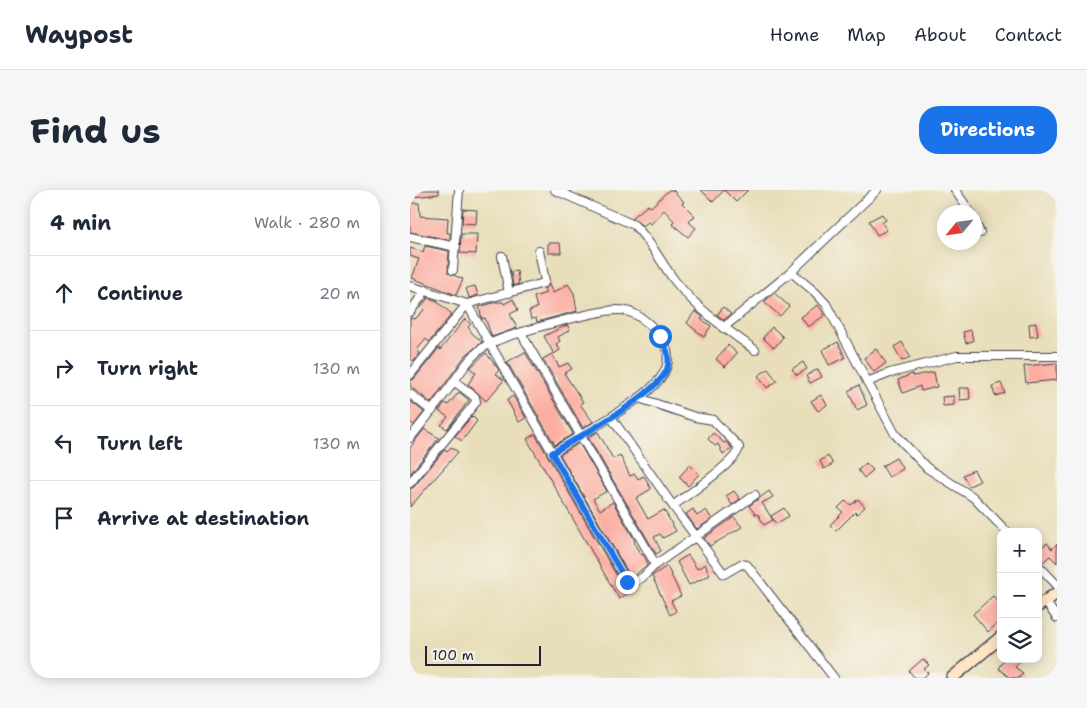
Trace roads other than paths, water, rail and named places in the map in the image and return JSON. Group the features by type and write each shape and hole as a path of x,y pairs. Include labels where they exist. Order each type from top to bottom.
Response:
{"main road":[{"path":"952,678 997,640"}],"street":[{"path":"453,270 459,190"},
{"path":"555,190 634,225 643,234 661,263 693,302 723,328 755,350"},
{"path":"723,328 791,272 877,190"},
{"path":"955,190 965,205"},
{"path":"410,237 456,247"},
{"path":"410,286 467,304 509,293 545,281 539,252"},
{"path":"502,256 509,293"},
{"path":"791,272 826,304 894,434 908,451 927,468 973,497 1003,528"},
{"path":"410,312 426,290"},
{"path":"467,304 627,582 631,584 644,577 655,565 755,495"},
{"path":"410,375 467,304"},
{"path":"410,438 477,352 490,343 521,333 610,311 621,310 640,317 660,336 668,358 663,376 639,398 552,453"},
{"path":"521,333 655,565"},
{"path":"867,382 890,373 957,356 1057,356"},
{"path":"410,483 476,402 475,397 454,381"},
{"path":"410,394 432,411"},
{"path":"639,398 695,417 715,421 739,447 738,453 724,467 673,506"},
{"path":"611,417 673,506 724,574 741,564 748,565 834,678"},
{"path":"1042,573 1052,596 1057,618"}]}
